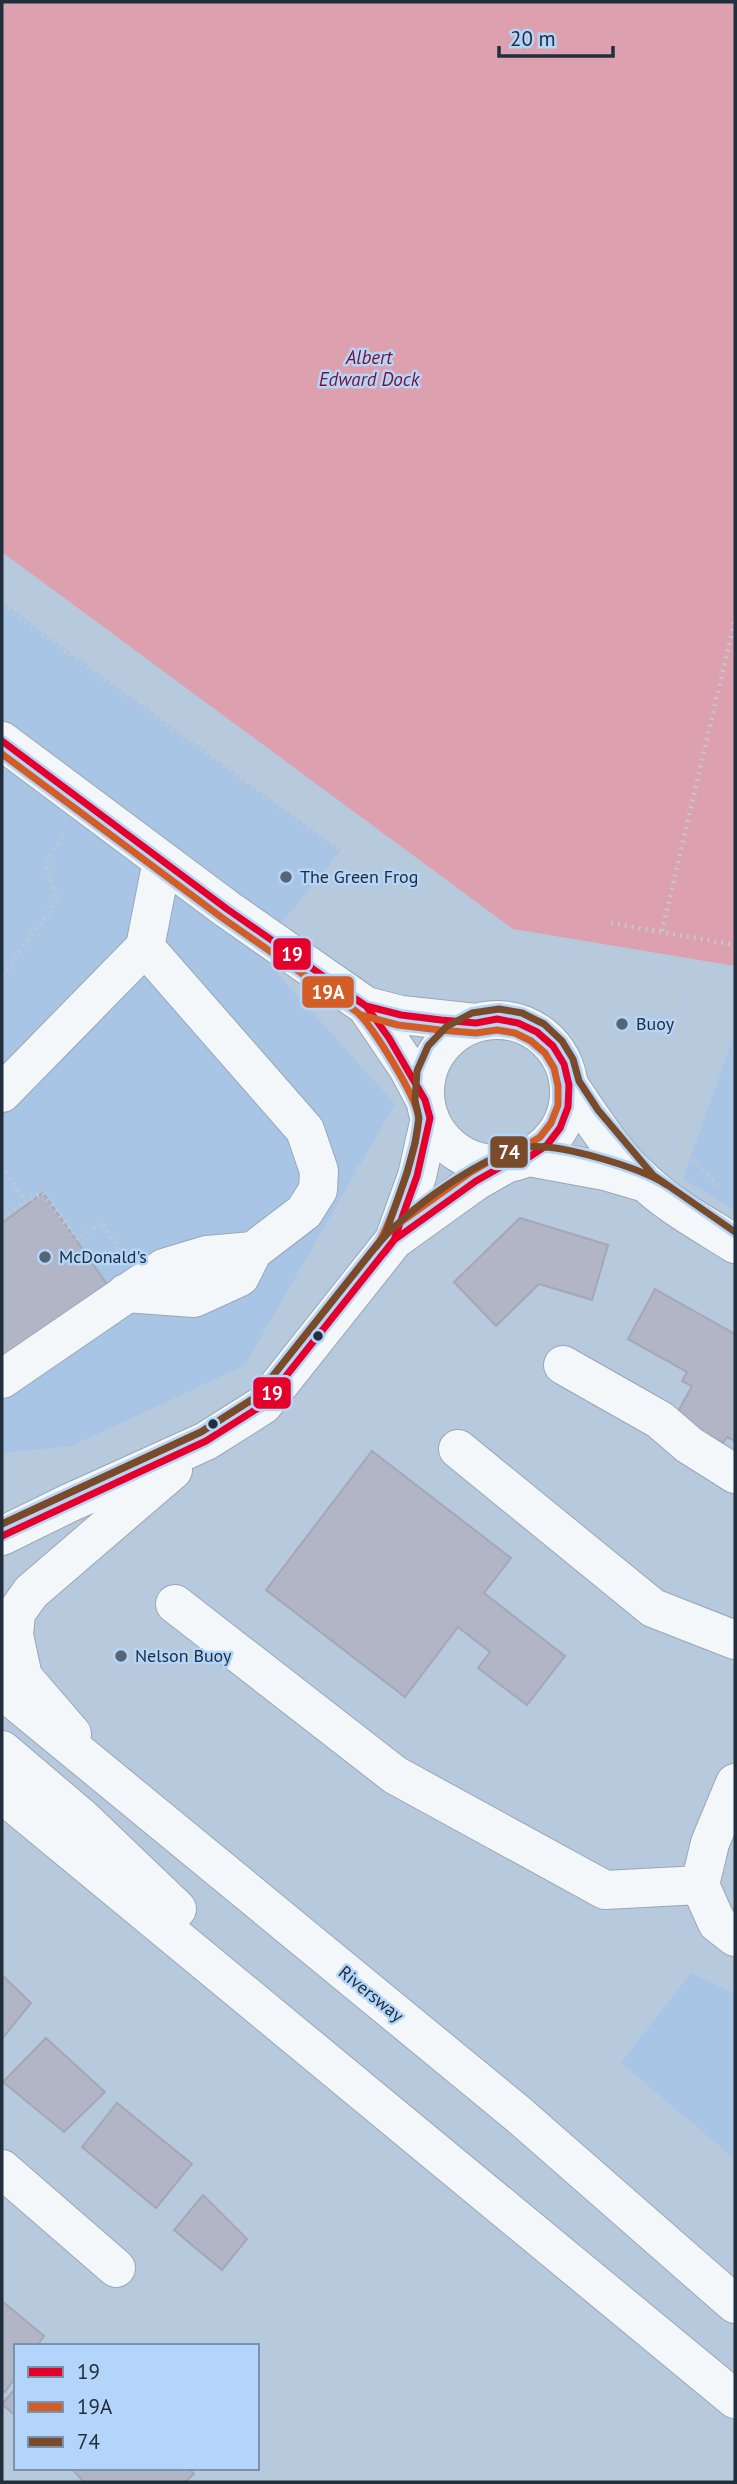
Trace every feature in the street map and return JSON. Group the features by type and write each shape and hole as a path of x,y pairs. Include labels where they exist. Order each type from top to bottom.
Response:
{"main road":[{"path":"2,741 227,909 366,1006 401,1015 476,1023"},
{"path":"2,1093 145,947 162,861"},
{"path":"2,1379 164,1268 206,1255 253,1251 304,1212 318,1190 319,1171 305,1130 145,947"},
{"path":"366,1006 408,1068 442,1138 460,1154 482,1162 517,1161 605,1171 646,1183"},
{"path":"2,1536 206,1441 263,1405 394,1240 476,1181 547,1145 561,1128 568,1107 569,1085 564,1064 553,1046 537,1032 518,1023 497,1019 476,1023 454,1034 437,1052 427,1075 428,1109 417,1176 394,1240"},
{"path":"569,1085 610,1143 646,1183 735,1244"},
{"path":"564,1364 660,1420 689,1445 735,1474"},
{"path":"115,1783 23,1677 14,1635 16,1613 31,1592 206,1441"},
{"path":"458,1449 653,1608 735,1640"},
{"path":"2,1506 67,1504"},
{"path":"175,1604 395,1775 606,1890 700,1885"},
{"name":"Riversway","path":"2,1690 518,2114 735,2304"},
{"path":"2,1750 82,1818 186,1918 237,1989"},
{"path":"735,1783 710,1843 700,1885 717,1923 735,1937"},
{"path":"2,1794 735,2399"},
{"path":"2,2169 116,2268"}],"path":[{"path":"2,605 351,858 392,883 414,904 425,930 521,978 549,974 584,993 672,979 735,989"},
{"path":"662,931 735,619"},
{"path":"2,975 57,901 46,863 85,803"},
{"path":"611,923 735,945"},
{"path":"672,979 678,1034 694,1094 681,1148 725,1192"},
{"path":"2,1166 25,1202"},
{"path":"2,1217 44,1193 78,1240 101,1222 123,1254"}],"shaded area":[{"path":"2,602 341,850 258,952 395,1104 245,1365 72,1446 2,1453"},
{"path":"735,1033 735,1210 683,1179"},
{"path":"691,1973 735,1994 735,2159 621,2063"}],"water":[{"name":"Albert Edward Dock","path":"2,2 735,2 735,966 513,929 2,552"}],"building":[{"name":"McDonald's","path":"43,1193 111,1290 2,1360 2,1223"},
{"path":"520,1218 608,1245 592,1300 539,1284 496,1326 454,1282"},
{"path":"655,1289 735,1334 735,1441 727,1437 723,1443 675,1417 692,1386 682,1381 687,1372 628,1339"},
{"path":"372,1451 511,1558 484,1593 565,1656 527,1705 478,1668 490,1652 458,1627 405,1697 266,1590"},
{"path":"2,1975 31,2003 2,2039"},
{"path":"46,2038 105,2092 64,2132 3,2082"},
{"path":"117,2103 192,2164 156,2208 82,2147"},
{"path":"203,2195 247,2239 222,2270 174,2230"},
{"path":"2,2301 44,2336 38,2344 14,2344 14,2379 5,2392 2,2390"},
{"path":"14,2390 14,2414 2,2404"},
{"path":"73,2470 190,2470 194,2474 185,2482 84,2482"}],"transit line":[{"name":"19","path":"2,741 227,909 366,1006 401,1015 441,1020 476,1023 497,1019 518,1023 537,1032 553,1046 564,1064 569,1085 568,1107 560,1128 547,1145 529,1157 506,1164 476,1181 394,1240 263,1405 206,1441 2,1536"},
{"name":"19A","path":"2,754 221,917 361,1015 398,1025 440,1030 476,1033 497,1030 515,1033 531,1041 545,1053 554,1068 558,1086 558,1105 551,1123 540,1137 471,1172 387,1232 256,1397 201,1432 2,1524"},
{"name":"19","path":"338,987 366,1006 389,1038 425,1100 430,1118 417,1176 394,1240 384,1253"},
{"name":"19A","path":"332,996 356,1011 374,1033 402,1078 418,1115 415,1142 404,1182 376,1247"},
{"name":"74","path":"2,1524 201,1432 256,1397 385,1235 415,1143 419,1118 415,1100 417,1071 428,1046 446,1027 472,1013 499,1009 522,1013 544,1024 562,1041 573,1059 579,1081 598,1110 653,1175 735,1232"},
{"name":"74","path":"376,1247 388,1233 445,1186 489,1161 527,1147 558,1149 599,1158 638,1171 667,1185"}],"place":[{"name":"The Green Frog","path":"286,877"},
{"name":"Buoy","path":"622,1024"},
{"name":"McDonald's","path":"45,1257"},
{"name":"Nelson Buoy","path":"121,1656"}]}
